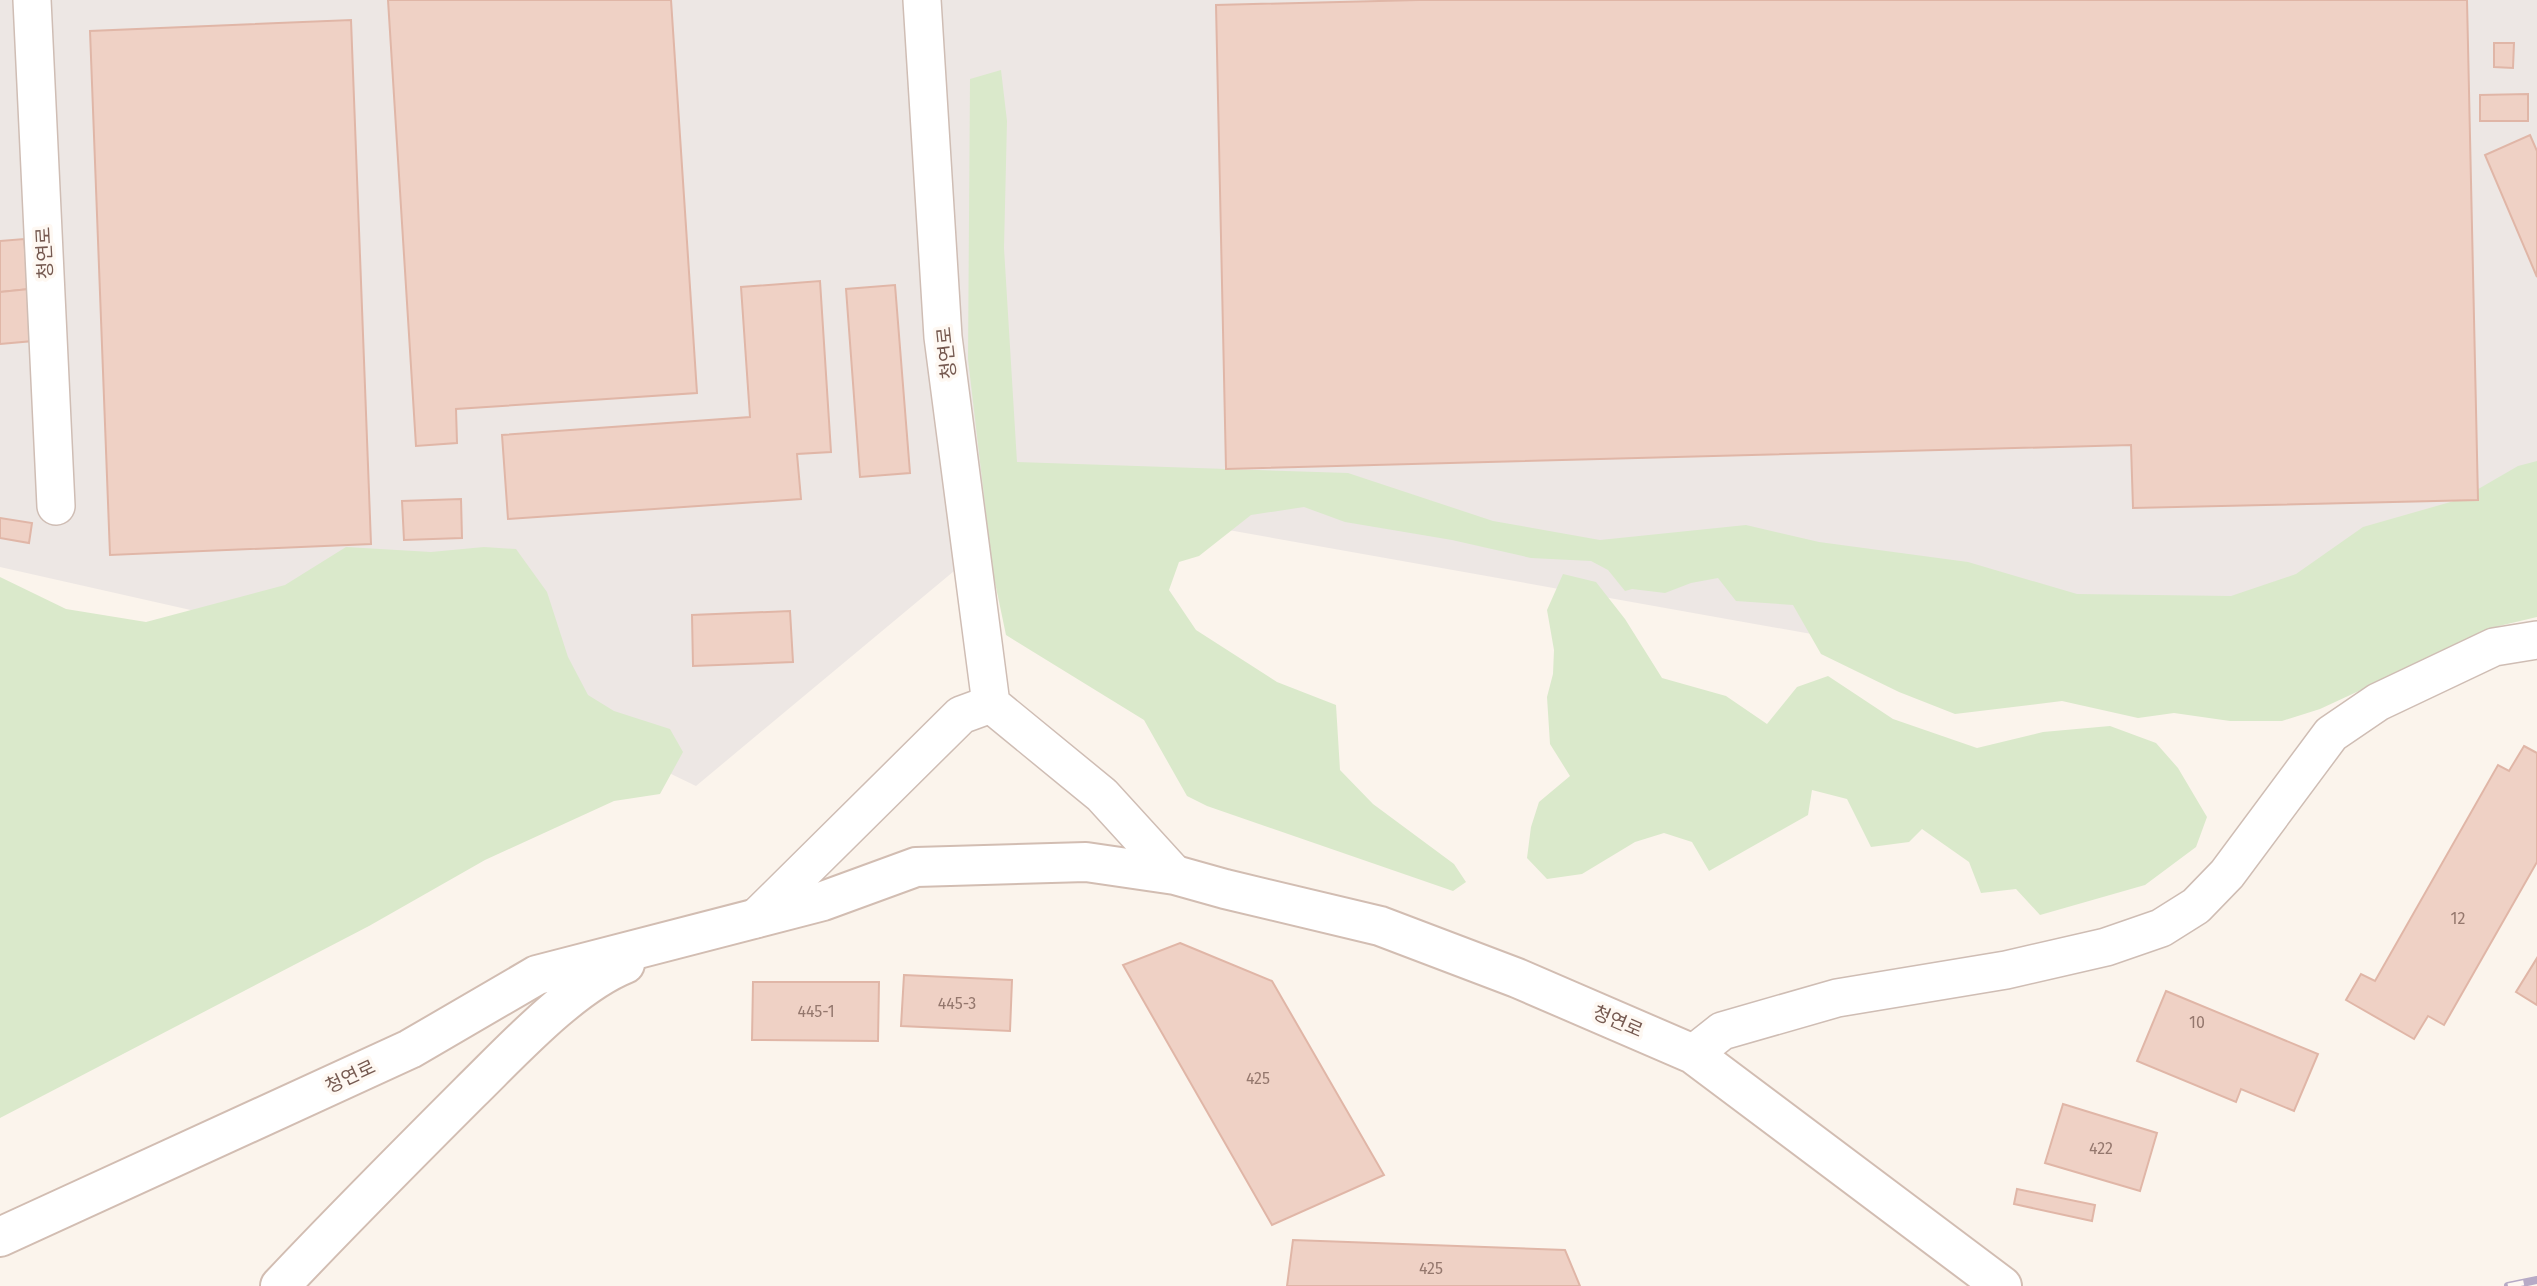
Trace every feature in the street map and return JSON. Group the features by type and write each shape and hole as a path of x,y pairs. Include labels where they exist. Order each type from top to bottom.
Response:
{"main road":[{"name":"청연로","path":"0,1237 410,1048 537,975 823,901 916,867 1086,862 1175,875 1380,926 1517,978 1693,1054 2002,1286"},
{"name":"청연로","path":"280,1286 346,1216 531,1032 604,973 704,932"}],"street":[{"name":"청연로","path":"32,0 56,506"},
{"name":"청연로","path":"922,0 943,337 991,704"},
{"path":"1693,1054 1723,1031 1837,998 2006,970 2106,947 2161,928 2196,906 2227,874 2330,734 2378,702 2494,647 2537,640"},
{"path":"755,919 961,716 991,704 1102,795 1175,875"}],"shaded area":[{"path":"0,0 2537,0 2537,567 2232,709 1043,497 696,786 557,719 359,648 0,567"}],"green space":[{"path":"1001,70 1007,121 1004,248 1017,462 1348,473 1493,521 1600,540 1746,525 1819,542 1968,562 2077,594 2231,596 2296,574 2363,527 2461,499 2518,466 2537,461 2537,617 2499,626 2320,709 2282,721 2230,721 2174,713 2138,718 2062,701 1955,714 1899,692 1821,654 1793,605 1736,601 1718,578 1691,583 1665,593 1632,589 1625,591 1608,570 1591,561 1531,558 1452,540 1345,522 1304,507 1251,515 1199,556 1179,562 1169,590 1196,630 1277,682 1336,705 1340,770 1373,804 1454,864 1466,882 1453,891 1207,806 1187,796 1144,720 1006,635 993,573 968,359 970,79"},
{"path":"346,547 431,552 484,547 516,549 547,592 568,657 588,695 614,711 670,729 683,752 660,794 614,801 485,860 369,926 0,1118 0,577 66,609 146,622 285,585"},
{"path":"1563,574 1596,582 1625,619 1662,678 1726,696 1767,724 1797,687 1828,676 1893,719 1977,748 2043,732 2110,726 2156,743 2178,768 2207,817 2196,847 2145,885 2040,915 2016,889 1981,893 1969,862 1922,829 1909,842 1871,847 1847,799 1812,790 1808,815 1709,871 1692,842 1664,833 1635,842 1582,874 1547,879 1527,858 1531,827 1539,802 1570,776 1550,744 1547,697 1553,674 1554,650 1547,610"}],"building":[{"path":"388,0 671,0 697,393 456,409 457,443 416,446"},
{"path":"1419,0 2467,0 2478,500 2133,508 2131,445 1226,469 1216,5"},
{"path":"351,20 371,544 110,555 90,31"},
{"path":"2494,43 2514,43 2513,68 2494,67"},
{"path":"2528,94 2528,121 2480,121 2480,95"},
{"path":"2530,135 2537,151 2537,277 2485,155"},
{"path":"24,239 29,289 0,292 0,241"},
{"path":"820,281 831,452 797,454 801,499 508,519 502,435 750,417 741,287"},
{"path":"895,285 910,473 860,477 846,289"},
{"path":"29,289 33,341 0,344 0,292"},
{"path":"461,499 462,538 404,540 402,501"},
{"path":"0,518 32,523 29,543 0,538"},
{"path":"790,611 793,662 693,666 692,615"},
{"path":"2524,746 2537,753 2537,862 2444,1025 2428,1016 2414,1039 2346,1000 2361,974 2375,981 2498,765 2509,771"},
{"path":"1180,943 1272,981 1384,1175 1272,1225 1123,965"},
{"path":"2537,958 2537,1005 2516,992"},
{"path":"904,975 1012,980 1010,1031 901,1026"},
{"path":"753,982 879,982 878,1041 752,1040"},
{"path":"2166,991 2318,1054 2294,1111 2241,1089 2236,1102 2137,1061"},
{"path":"2063,1104 2157,1133 2140,1191 2045,1163"},
{"path":"2017,1189 2095,1205 2092,1221 2014,1204"},
{"path":"1293,1240 1565,1250 1580,1286 1287,1286"}],"railway":[{"path":"2508,1286 2537,1280"}]}
